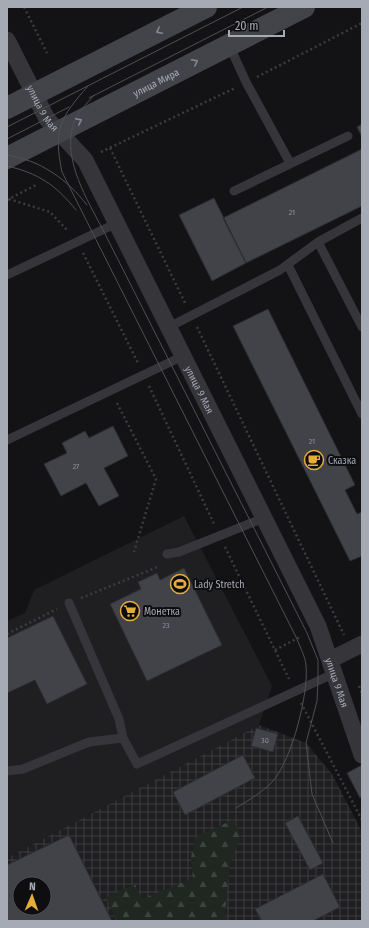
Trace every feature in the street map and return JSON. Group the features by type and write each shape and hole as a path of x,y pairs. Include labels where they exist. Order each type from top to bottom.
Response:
{"main road":[{"path":"7,108 206,7"},
{"name":"улица Мира","path":"7,158 304,7"}],"street":[{"name":"улица 9 Мая","path":"7,40 47,119 85,160 318,626 362,753"},
{"path":"331,667 357,647"}],"lane":[{"path":"229,45 246,82 290,163"},
{"path":"234,191 348,136"},
{"path":"169,327 288,265 318,242 362,218"},
{"path":"7,275 117,223"},
{"path":"318,242 362,327"},
{"path":"288,265 362,414"},
{"path":"7,440 111,389 183,356"},
{"path":"167,554 179,552 264,518"},
{"path":"69,603 119,719 123,738 137,764 331,667"},
{"path":"7,771 23,769 89,742 123,738"}],"path":[{"path":"24,7 47,53"},
{"path":"100,153 246,82 362,23"},
{"path":"110,148 191,316 357,647"},
{"path":"8,199 36,185"},
{"path":"8,199 50,212 78,242"},
{"path":"111,389 156,479 134,552"},
{"path":"356,680 362,693"}],"shaded area":[{"path":"184,516 272,686 259,725 7,858 7,621 25,613 34,590"},
{"path":"259,725 306,743 332,774 362,832 362,921 7,921 7,858"}],"green space":[{"path":"233,820 241,836 230,865 225,913 228,921 117,921 106,897 135,884 142,899 193,878 191,857 196,836"}],"building":[{"path":"362,124 362,137 357,127"},
{"path":"362,149 362,206 246,263 223,218"},
{"path":"214,198 246,263 212,281 179,215"},
{"path":"268,309 355,485 345,490 357,514 362,512 362,556 350,561 233,326"},
{"path":"113,426 128,456 104,468 119,496 99,506 86,483 61,496 44,464 67,453 62,443 85,431 89,438"},
{"path":"184,568 222,645 147,681 110,604 141,589 138,582 157,573 160,580"},
{"path":"53,616 87,684 47,704 35,680 7,693 7,638"},
{"path":"256,728 278,734 273,752 251,746"},
{"path":"243,755 255,778 185,815 173,792"},
{"path":"362,765 362,796 360,798 347,773"},
{"path":"298,816 323,863 310,870 285,823"},
{"path":"69,835 112,921 7,921 7,865"},
{"path":"323,874 340,907 313,921 262,921 255,909"}],"tram line":[{"path":"7,127 243,7"},
{"path":"89,98 268,7"},
{"path":"88,86 71,107 61,125 58,145 62,172 304,655 306,665 305,692 298,725 287,758 273,781 265,789 236,808"},
{"path":"94,95 79,113 73,125 71,152 78,179 90,206 307,633 318,660 317,701 306,743 312,794 333,843"},
{"path":"7,139 69,107"},
{"path":"7,155 31,161 52,172 71,187 87,205"},
{"path":"7,166 28,172 46,181 69,201 76,210"}],"place":[{"name":"Сказка","path":"314,460"},
{"name":"Lady Stretch","path":"180,584"},
{"name":"Монетка","path":"130,611"}]}
